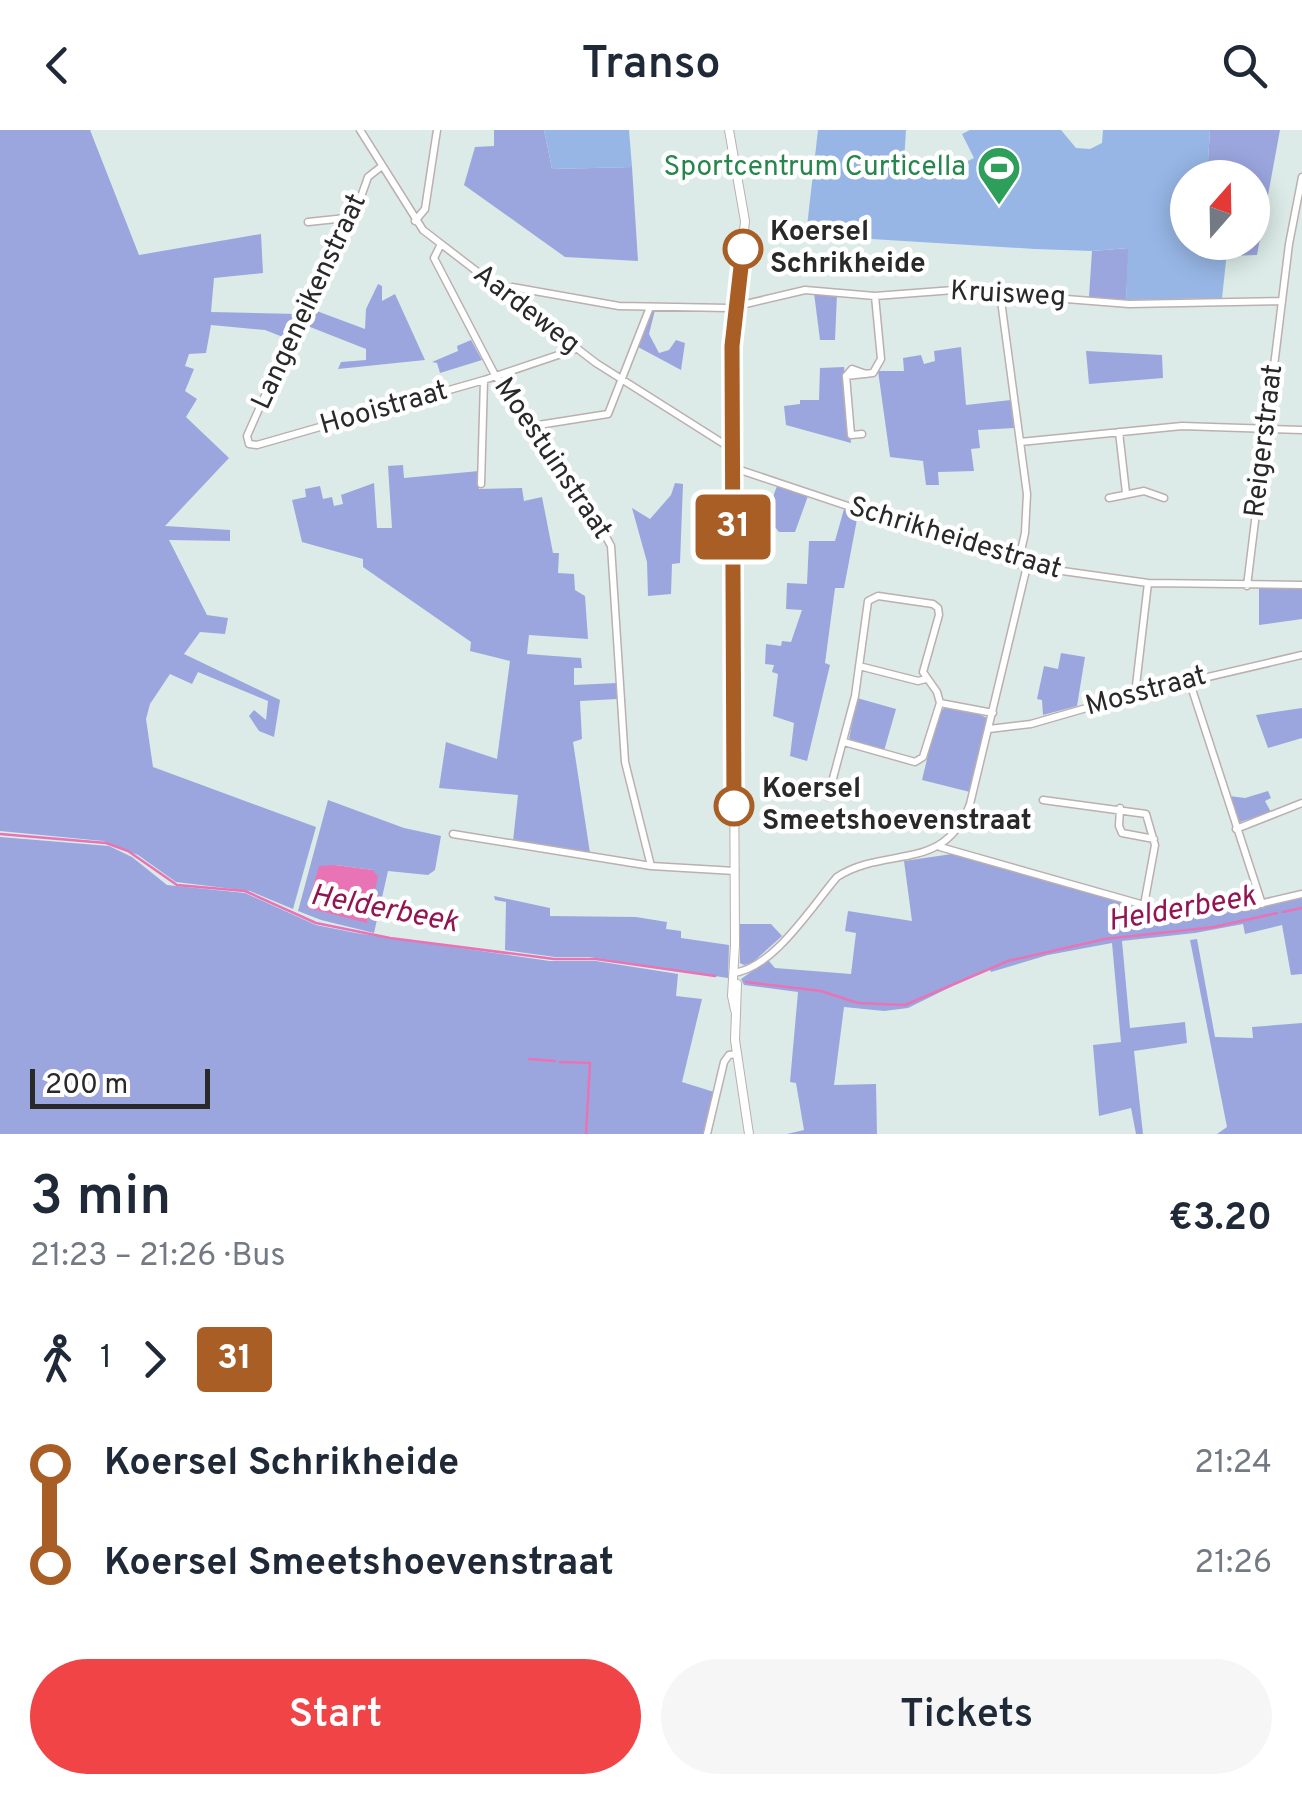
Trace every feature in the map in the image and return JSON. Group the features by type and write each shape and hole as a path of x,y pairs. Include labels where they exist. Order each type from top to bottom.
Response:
{"street":[{"name":"Aardeweg","path":"360,130 414,220 441,244 623,382 724,444 734,446"},
{"path":"414,220 425,210 437,130"},
{"path":"729,130 745,220 732,346 735,1010 749,1134"},
{"name":"Langeneikenstraat","path":"249,444 248,436 346,218 371,173 382,166"},
{"name":"Reigerstraat","path":"1247,586 1292,220 1302,177"},
{"path":"308,222 346,218"},
{"name":"Moestuinstraat","path":"441,244 434,258 495,375 594,516 610,546 626,762 651,866"},
{"name":"Kruisweg","path":"502,291 512,288 600,304 650,307 729,308 805,290 875,296 954,290 1130,304 1282,301"},
{"path":"735,974 749,970 784,940 837,877 859,865 939,847 964,820 990,729 1023,565 1027,510 1000,292"},
{"path":"862,434 852,435 846,376 876,370 880,359 875,296"},
{"path":"532,426 604,416 612,408 650,307"},
{"name":"Hooistraat","path":"249,444 258,445 484,380 576,349"},
{"path":"481,484 484,380"},
{"path":"1020,442 1193,426 1302,430"},
{"path":"1120,432 1126,493"},
{"name":"Schrikheidestraat","path":"734,468 1023,565 1148,583 1302,585"},
{"path":"1109,498 1147,492 1164,498"},
{"path":"1135,694 1148,583"},
{"path":"828,797 844,742 870,598 928,602 936,606 939,611 924,669 940,703 925,754 918,761 844,742"},
{"name":"Mosstraat","path":"990,729 1031,724 1135,694 1302,655"},
{"path":"859,666 926,679"},
{"path":"1190,680 1262,904"},
{"path":"940,703 993,713"},
{"path":"1043,800 1145,812 1154,840 1144,905"},
{"path":"1236,829 1302,803"},
{"path":"1120,808 1122,833 1154,840"},
{"path":"453,834 651,866 735,871"},
{"path":"939,847 1144,905 1180,911 1212,911 1302,894"},
{"path":"707,1134 724,1062 729,1055 737,1054"}],"shaded area":[{"path":"0,130 90,130 139,255 261,234 263,273 214,278 211,312 298,314 288,339 265,330 211,325 206,353 189,354 185,366 194,369 185,391 197,399 186,417 229,458 165,526 230,530 230,541 169,540 207,615 228,618 225,634 200,632 184,654 280,700 274,737 259,731 249,716 254,710 266,720 268,701 198,672 192,684 170,674 150,704 146,719 153,767 316,827 293,909 250,891 176,882 138,855 103,841 0,831"},
{"path":"494,130 544,130 552,169 632,167 638,261 565,257 464,185 475,147 494,146"},
{"path":"544,130 629,130 632,167 552,169"},
{"name":"Sportcentrum Curticella","path":"818,130 906,130 904,162 953,168 974,158 962,134 970,130 1061,130 1076,148 1090,149 1102,143 1103,130 1210,130 1208,160 1170,160 1170,260 1226,260 1222,298 1126,300 1128,248 1035,249 806,235"},
{"path":"1210,130 1280,130 1270,184 1270,160 1208,160"},
{"path":"1129,248 1126,300 1089,297 1092,251"},
{"path":"378,284 382,286 382,301 395,294 425,360 338,369 341,362 366,360 366,349 300,323 306,307 365,329 366,309"},
{"path":"814,293 837,294 835,340 820,340"},
{"path":"651,310 655,310 649,334 659,353 669,350 676,340 685,343 681,370 638,347"},
{"path":"471,340 482,360 440,373 437,363 432,362 458,351 457,346"},
{"path":"961,347 966,405 1011,400 1014,428 978,430 980,448 971,449 974,471 938,472 939,485 926,485 923,461 890,457 878,371 904,371 903,358 921,355 924,364 935,361 934,351"},
{"path":"1086,351 1162,355 1163,378 1089,384"},
{"path":"844,367 851,443 786,425 784,406 800,404 800,400 819,400 820,368"},
{"path":"403,465 404,478 479,471 479,489 522,488 524,501 542,497 553,553 559,553 558,573 574,574 575,590 585,596 588,639 529,635 527,654 581,658 582,668 574,668 574,685 617,683 617,699 580,701 582,739 573,742 590,853 513,841 518,795 439,788 446,742 497,759 510,661 470,651 471,642 363,567 363,559 302,542 292,500 306,497 305,489 320,486 323,499 332,497 334,506 343,504 341,495 374,483 377,528 392,528 388,466"},
{"path":"675,483 683,484 680,563 672,564 671,594 648,596 647,562 632,508 650,519 671,495"},
{"path":"777,486 808,496 795,532 779,532 766,516"},
{"path":"844,509 858,514 844,588 835,588 825,663 830,665 807,761 790,756 794,723 773,716 778,674 772,672 774,665 765,664 766,644 781,646 782,641 791,642 802,610 786,609 787,583 807,584 809,541 835,541"},
{"path":"1302,587 1302,619 1259,625 1259,588"},
{"path":"1061,653 1085,657 1077,706 1043,715 1042,700 1037,699 1044,666 1058,669"},
{"path":"857,698 896,709 884,751 849,739"},
{"path":"946,707 987,718 970,792 922,780 938,713"},
{"path":"1302,708 1302,738 1268,748 1256,715"},
{"path":"1268,791 1271,798 1265,801 1271,812 1240,822 1229,796 1245,798"},
{"path":"328,800 404,828 441,836 435,870 428,875 388,871 374,933 298,911","holes":["335,865 373,870 367,922 307,908"]},
{"path":"0,837 109,846 132,857 167,885 245,893 316,925 550,961 596,961 678,974 676,996 702,999 682,1082 714,1092 704,1134 0,1134"},
{"path":"952,854 1122,902 1176,913 1237,912 1302,898 1302,974 1291,975 1282,925 1245,934 1243,924 1122,941 1130,1028 1185,1022 1187,1043 1134,1051 1143,1134 1136,1134 1131,1108 1099,1116 1093,1045 1121,1042 1112,943 1048,955 991,972 989,968 908,1008 884,1011 844,1007 834,1085 876,1084 877,1134 787,1134 804,1130 796,1083 790,1082 798,992 744,985 741,979 768,960 775,968 851,974 856,933 845,931 848,911 912,921 904,861"},
{"path":"319,866 373,870 378,877 367,923 307,908"},
{"path":"494,896 550,908 550,916 636,917 667,922 666,929 681,931 681,938 729,945 728,978 589,957 505,950 506,902 495,900"},
{"path":"740,924 771,924 782,936 752,963 744,965 740,963"},
{"path":"1197,939 1215,1037 1253,1038 1252,1027 1302,1023 1302,1134 1217,1134 1227,1127 1190,940"}],"waterway":[{"name":"Helderbeek","path":"0,834 106,843 128,851 177,885 245,891 316,923 390,938 554,959 596,959 715,976"},
{"name":"Helderbeek","path":"1283,912 1302,908"},
{"name":"Helderbeek","path":"746,982 821,991 858,1003 905,1005 1008,961 1105,939 1214,927 1277,913"},
{"path":"529,1059 555,1061"},
{"path":"560,1062 590,1063 586,1134"}],"bus line":[{"name":"31","path":"734,806 732,346 743,249"}],"place":[{"name":"Sportcentrum Curticella","path":"999,206"},
{"name":"Koersel Schrikheide","path":"743,249"},
{"name":"Koersel Smeetshoevenstraat","path":"734,806"}]}
